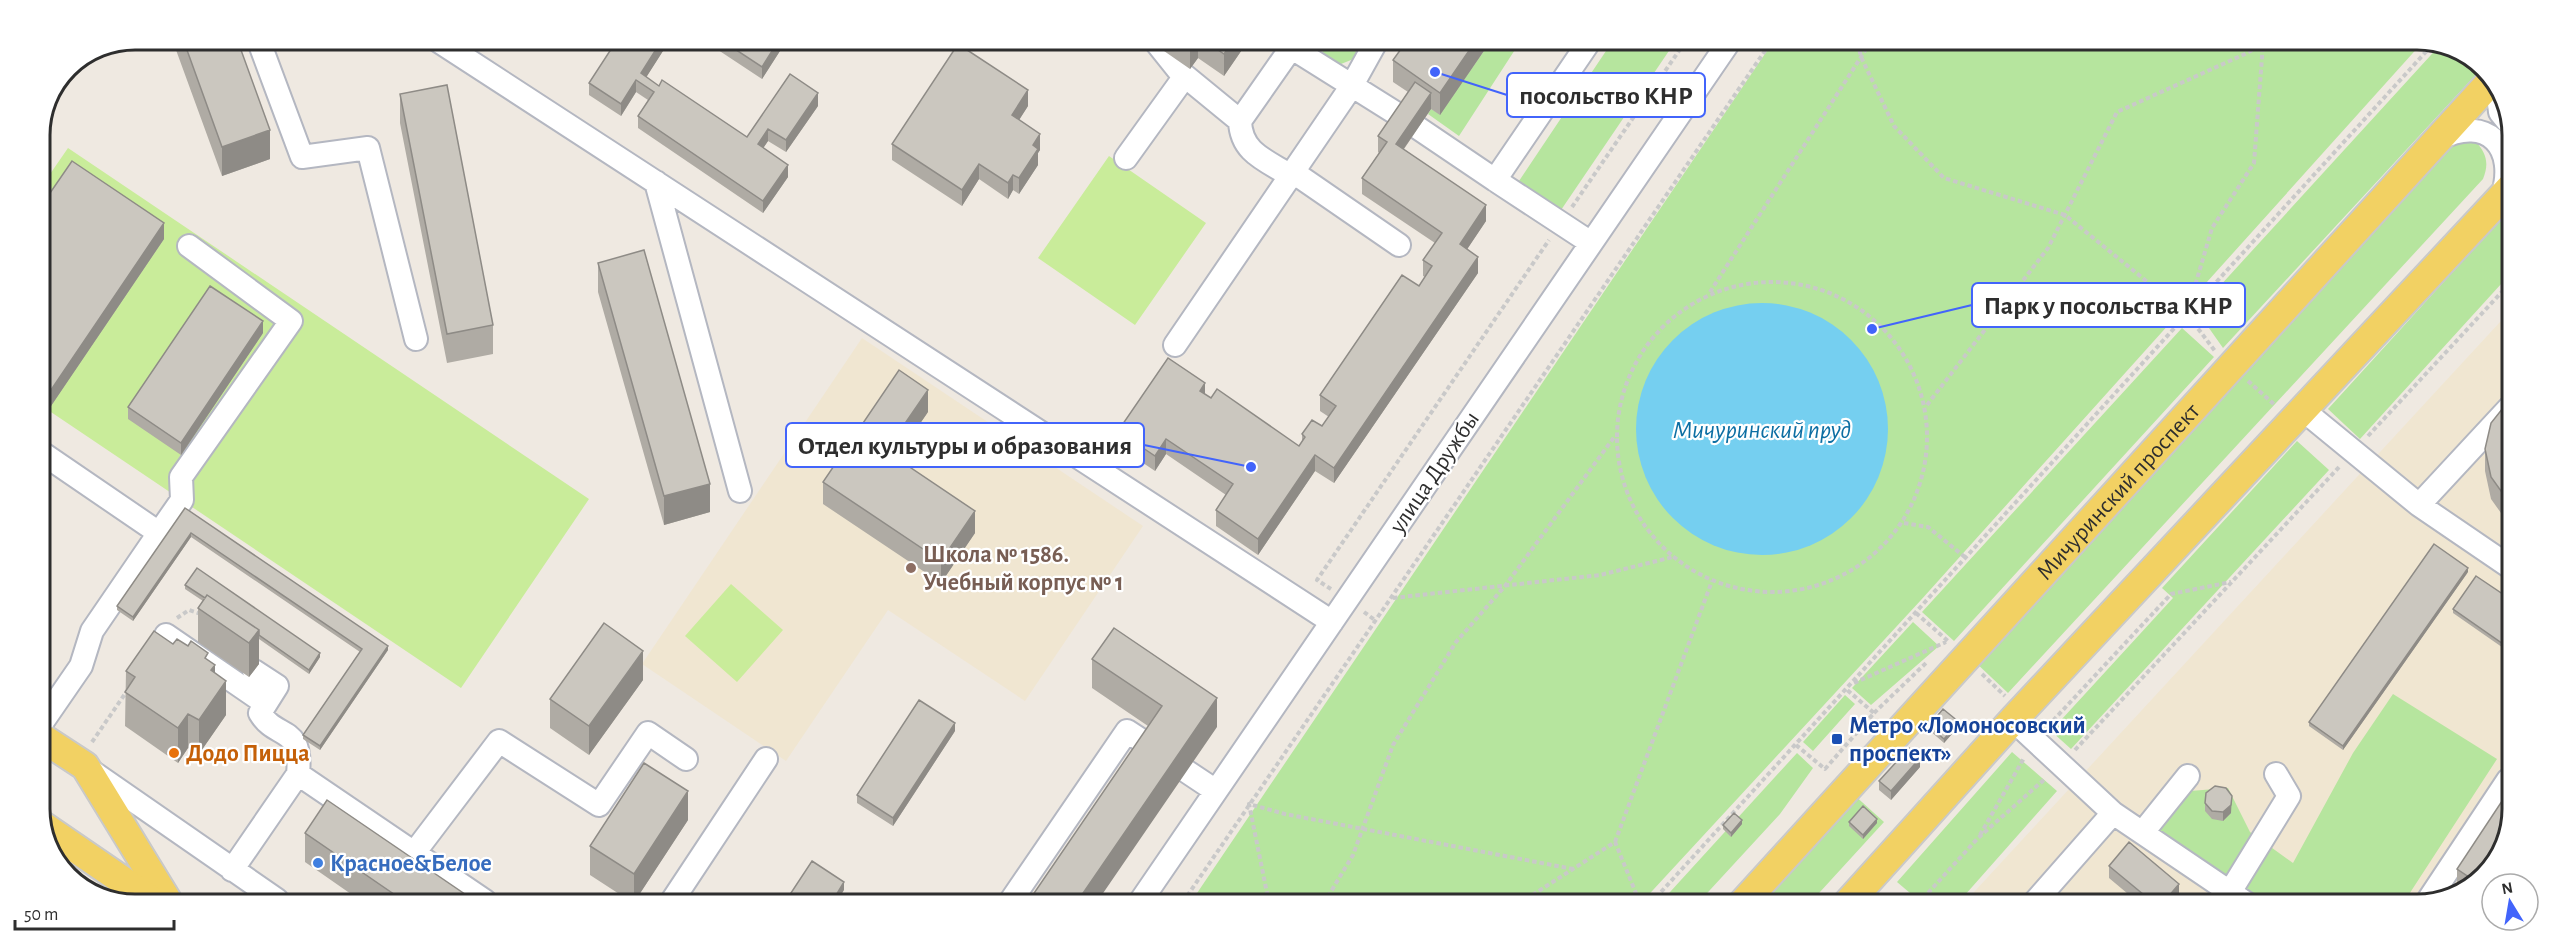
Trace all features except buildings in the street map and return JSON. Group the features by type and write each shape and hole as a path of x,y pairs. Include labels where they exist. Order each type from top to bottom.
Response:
{"main road":[{"name":"Мичуринский проспект","path":"1751,894 2487,86"},
{"path":"1856,894 2012,711 2291,409 2502,197"},
{"path":"50,740 88,754 164,894"},
{"path":"53,833 142,894"}],"street":[{"path":"262,50 302,157 369,148 416,339"},
{"path":"452,50 1332,622"},
{"path":"1163,50 1185,76 1240,121"},
{"path":"1290,50 1240,121 1240,135 1248,149 1292,174 1399,245"},
{"path":"1301,50 1351,87 1410,123 1591,243"},
{"path":"1175,345 1351,87 1372,50"},
{"path":"1495,180 1584,50"},
{"name":"улица Дружбы","path":"1145,894 1724,50"},
{"path":"1126,158 1185,76"},
{"path":"2439,139 2456,131 2467,129 2490,137 2502,152"},
{"path":"656,182 740,491"},
{"path":"50,710 81,666 92,631 182,500 181,477 291,321 189,246"},
{"path":"2291,409 2354,451 2419,505 2502,562"},
{"path":"2419,505 2502,416"},
{"path":"50,459 159,533"},
{"path":"166,635 266,703"},
{"path":"232,870 298,774 298,756 290,737 260,716 277,686 254,671"},
{"path":"2012,711 2034,740 2113,813 2233,894"},
{"path":"1015,894 1127,731 1153,748"},
{"path":"414,853 499,741 599,805 648,733 686,759"},
{"path":"88,754 232,870 268,894"},
{"path":"677,894 766,759"},
{"path":"1186,771 1216,791"},
{"path":"298,774 475,894"},
{"path":"2241,894 2289,796 2276,774"},
{"path":"2143,832 2188,776"},
{"path":"2433,893 2502,789"},
{"path":"2042,894 2113,813"}],"path":[{"path":"1376,621 1317,580 1680,50"},
{"path":"1188,894 1393,598 1766,50"},
{"path":"1860,50 1893,126 1944,178 2065,214 2187,314 2217,354"},
{"path":"1710,293 1787,280 1822,288 1872,315 1906,353 1926,406 1926,470 1904,523 1872,558 1807,589 1740,590 1712,581 1672,557 1653,538 1636,514 1619,470 1616,436 1622,392 1636,358 1660,327 1710,293 1866,50"},
{"path":"1926,406 2048,248 2117,112 2252,50"},
{"path":"2187,314 2212,228 2254,163 2263,50"},
{"path":"1659,894 2428,50"},
{"path":"1927,894 1978,838 2061,765 2502,292"},
{"path":"2245,379 2291,409"},
{"path":"1329,894 1353,855 1394,745 1456,642 1505,586 1616,436"},
{"path":"1904,523 1928,527 1966,558"},
{"path":"1393,598 1600,575 1672,557"},
{"path":"1534,894 1615,842 1712,581"},
{"path":"1978,838 2034,740 2171,594 2232,582"},
{"path":"1916,613 1948,641"},
{"path":"1850,684 1948,641"},
{"path":"1796,744 1825,769 1874,713 1948,641"},
{"path":"1979,672 2012,711"},
{"path":"1846,688 1874,713"},
{"path":"88,754 120,701"},
{"path":"1249,804 1285,814 1573,869"},
{"path":"1249,804 1267,894"},
{"path":"1615,842 1636,894"}],"shaded area":[{"path":"2502,320 2501,826 2488,857 2482,866 2469,877 2445,890 2418,894 1972,894"},
{"name":"Школа № 1586. Учебный корпус № 1","path":"862,338 1143,526 1025,701 888,610 786,761 642,664"}],"green space":[{"path":"1322,50 1360,50 1356,58 1341,64 1325,57"},
{"path":"1484,50 1515,50 1459,136 1428,114 1431,109 1440,114"},
{"path":"1607,50 1670,50 1559,213 1517,184"},
{"path":"1768,50 2416,50 1921,600 1649,894 1196,894"},
{"path":"2434,51 2460,61 2477,73 2223,348 2197,311"},
{"path":"2457,141 2476,142 2480,146 2486,159 2483,179 2008,693 1974,661 2447,144"},
{"path":"68,148 589,499 461,688 50,411 50,174"},
{"path":"1109,156 1206,223 1135,325 1038,258"},
{"path":"2502,218 2502,283 2360,439 2328,409"},
{"path":"2182,328 2214,357 1954,641 1922,612"},
{"path":"2297,441 2329,470 2071,749 2051,731 2173,598 2162,588"},
{"path":"731,584 783,630 737,682 685,636"},
{"path":"1913,622 1939,646 1871,705 1852,688"},
{"path":"2393,694 2497,759 2409,894 2250,894 2158,832 2190,791 2228,788 2250,832 2293,863 2353,753"},
{"path":"1845,695 1855,704 1813,751 1803,742"},
{"path":"2012,752 2057,791 1966,894 1911,894 1897,882"},
{"path":"1797,753 1813,768 1780,814 1706,894 1668,894"},
{"path":"1852,793 1884,822 1818,894 1770,894"}],"water":[{"name":"Мичуринский пруд","path":"1750,303 1774,303 1799,308 1822,317 1842,331 1860,349 1874,369 1883,392 1888,429 1886,454 1874,489 1860,509 1842,527 1822,541 1799,550 1774,555 1750,555 1725,550 1702,541 1682,527 1664,509 1650,489 1641,466 1636,441 1636,417 1641,392 1650,369 1664,349 1682,331 1702,317 1725,308"}],"place":[{"name":"посольство КНР","path":"1435,72"},
{"name":"Парк у посольства КНР","path":"1872,329"},
{"name":"Отдел культуры и образования","path":"1251,467"},
{"name":"Школа № 1586. Учебный корпус № 1","path":"911,568"},
{"name":"Метро «Ломоносовский проспект»","path":"1837,739"},
{"name":"Додо Пицца","path":"174,753"},
{"name":"Красное&Белое","path":"318,863"}]}
